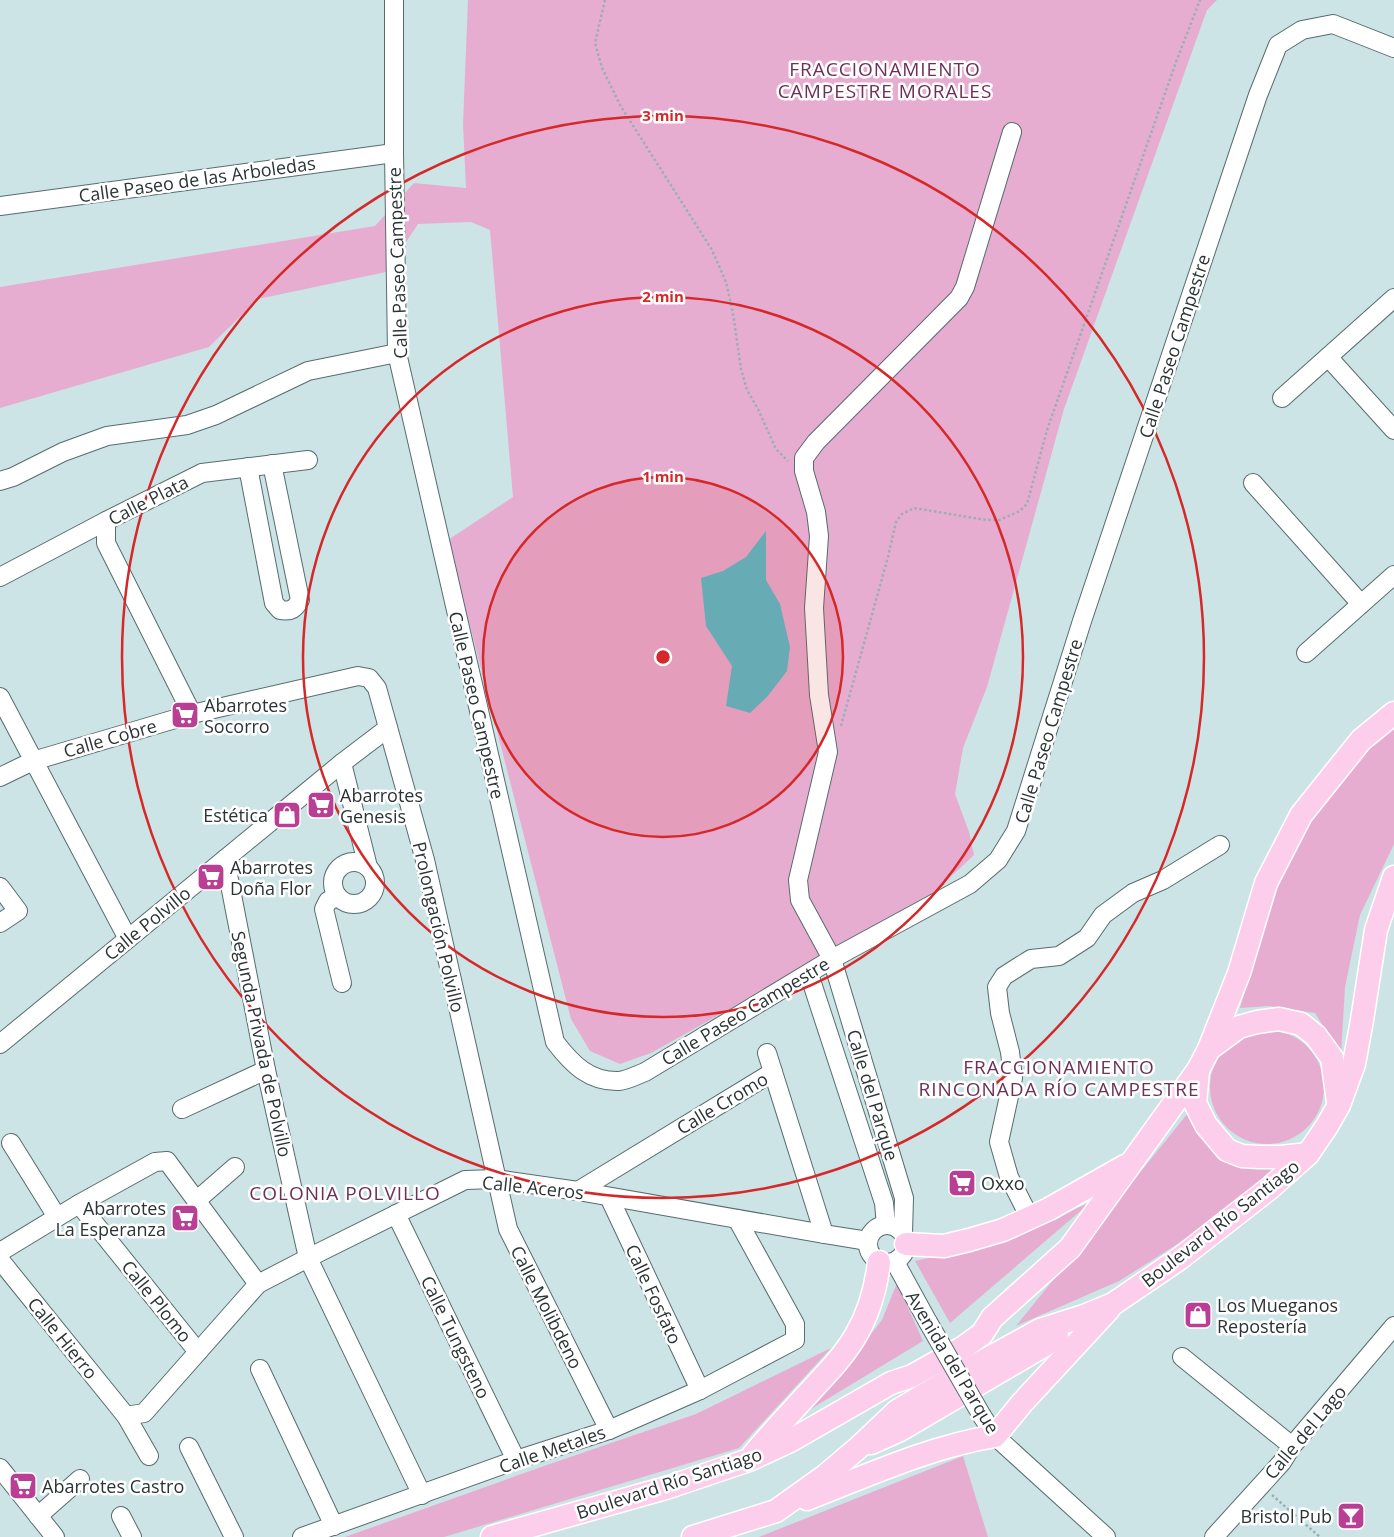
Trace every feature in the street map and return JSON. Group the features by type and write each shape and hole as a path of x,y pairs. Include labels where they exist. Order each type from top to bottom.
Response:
{"main road":[{"name":"Boulevard Río Santiago","path":"492,1537 666,1488 749,1460 790,1441 891,1383 912,1376 964,1347 982,1334 992,1318 1070,1248 1198,1070 1209,1049 1239,973 1266,883 1301,815 1362,740 1394,713"},
{"name":"Boulevard Río Santiago","path":"693,1537 776,1511 825,1476 858,1448 900,1430 1050,1342 1084,1316 1113,1304 1179,1259 1270,1188 1308,1154 1338,1105 1354,1064 1376,930 1394,877"},
{"path":"1209,1049 1239,1027 1257,1022 1280,1019 1301,1024 1316,1036 1332,1058 1338,1105"},
{"path":"1198,1070 1195,1103 1206,1125 1227,1150 1242,1156 1259,1157 1308,1154"},
{"path":"749,1460 773,1430 838,1360 857,1335 877,1282 896,1250 944,1246 1003,1230 1049,1209 1133,1162"},
{"path":"776,1511 921,1454 996,1436 1022,1403 1113,1304"}],"street":[{"name":"Calle Paseo Campestre","path":"394,0 397,353 555,1042 572,1063 593,1078 620,1081 645,1072 832,959 970,884 998,860 1016,831 1089,602 1258,95 1278,45 1302,30 1333,24 1394,48"},
{"path":"828,752 819,695 814,608 819,536 816,512 804,471 804,458 816,442 959,298 966,288 1012,132"},
{"name":"Calle Paseo de las Arboledas","path":"0,206 394,153"},
{"path":"1282,398 1394,298"},
{"path":"0,481 13,477 63,452 107,436 187,425 216,415 308,371 397,353"},
{"path":"1328,357 1394,430"},
{"name":"Calle Plata","path":"0,577 202,473 308,460"},
{"path":"248,467 274,604 280,610 289,612 296,607 300,600 272,464"},
{"path":"1253,483 1361,604"},
{"path":"106,521 106,543 192,714"},
{"path":"77,537 92,538 106,543"},
{"path":"1306,653 1394,574"},
{"name":"Calle Cobre","path":"0,777 33,761 192,714 358,676 369,678"},
{"name":"Prolongación Polvillo","path":"369,678 377,688 425,860 496,1179"},
{"path":"0,697 128,939"},
{"name":"Calle Polvillo","path":"0,1044 342,763 388,728"},
{"name":"Calle del Parque","path":"828,752 798,880 800,900 832,959 904,1198 896,1250"},
{"path":"342,763 368,867"},
{"path":"1030,1218 1010,1177 999,1142 1013,1078 1010,1052 1000,1013 997,987 1004,976 1031,959 1058,956 1087,938 1103,915 1133,892 1162,880 1220,845"},
{"name":"Segunda Privada de Polvillo","path":"225,859 266,1070 308,1258"},
{"path":"354,862 362,863 368,867 373,872 375,887 373,894 368,899 354,905 348,904 337,897 332,884 336,871 340,866 354,862"},
{"path":"0,887 18,911 0,923"},
{"path":"337,897 328,901 324,910 342,983"},
{"name":"Calle del Parque","path":"808,974 884,1203 886,1225"},
{"path":"768,1052 773,1072"},
{"path":"182,1109 266,1070"},
{"name":"Calle Cromo","path":"578,1191 773,1072 824,1234"},
{"path":"843,1079 865,1072"},
{"path":"11,1143 57,1217"},
{"path":"0,1252 78,1204 155,1162 167,1161 258,1284"},
{"path":"196,1200 235,1168"},
{"name":"Calle Aceros","path":"126,1416 144,1413 258,1284 465,1180 496,1179 578,1191 868,1241"},
{"name":"Calle Molibdeno","path":"496,1179 508,1230 609,1430"},
{"name":"Calle Fosfato","path":"609,1197 700,1390"},
{"name":"Calle Plomo","path":"78,1204 198,1352"},
{"name":"Calle Tungsteno","path":"396,1214 516,1460"},
{"name":"Calle Metales","path":"302,1537 516,1460 609,1430 700,1390 795,1340 795,1324 737,1219"},
{"path":"868,1241 874,1230 886,1225 898,1228 896,1250"},
{"name":"Avenida del Parque","path":"868,1241 870,1253 896,1250 928,1322 982,1416 996,1436 1106,1537"},
{"path":"308,1258 422,1495"},
{"name":"Calle Hierro","path":"0,1260 126,1416 149,1456"},
{"name":"Calle del Lago","path":"1214,1537 1282,1462 1292,1446 1394,1326"},
{"path":"1182,1357 1292,1446"},
{"path":"260,1369 334,1526"},
{"path":"189,1447 234,1537"},
{"path":"0,1468 55,1537"},
{"path":"38,1516 80,1479"},
{"path":"121,1516 132,1537"}],"path":[{"path":"605,0 595,43 602,68 620,104 712,250 726,282 746,390 758,409 776,449 785,460 804,471"},
{"path":"828,752 839,732 896,522 902,514 914,508 986,520 999,520 1020,511 1027,504 1047,430 1176,62 1200,0"},
{"path":"1270,1494 1320,1537"}],"shaded area":[{"path":"468,0 1217,0 1207,10 1064,409 987,687 963,748 955,794 969,832 974,855 928,898 651,1053 620,1064 590,1051 571,1019 448,540 513,497 490,230 471,222 418,224 386,272 258,299 209,347 0,408 0,287 375,226 414,183 466,188 463,124"},
{"path":"1394,726 1394,844 1360,915 1345,987 1341,1055 1315,1013 1268,1006 1240,1008 1281,870 1321,806 1369,747"},
{"path":"1267,1030 1289,1034 1308,1046 1320,1065 1324,1087 1320,1109 1308,1128 1289,1140 1267,1144 1245,1140 1226,1128 1214,1109 1210,1087 1214,1065 1226,1046 1245,1034"},
{"path":"1188,1113 1204,1141 1230,1164 1279,1169 1203,1228 1119,1281 1016,1326"},
{"path":"1091,1202 950,1323 915,1261 1003,1241"},
{"path":"897,1283 923,1341 806,1412 882,1320"},
{"path":"831,1348 739,1448 444,1537 345,1537 696,1414"},
{"path":"963,1456 988,1537 759,1537"}],"water":[{"path":"766,531 766,580 780,604 790,647 787,671 767,697 750,713 726,706 732,666 706,626 701,578 723,571 746,557"}],"place":[{"name":"Abarrotes Socorro","path":"185,715"},
{"name":"Abarrotes Genesis","path":"321,805"},
{"name":"Estética","path":"287,815"},
{"name":"Abarrotes Doña Flor","path":"211,877"},
{"name":"Oxxo","path":"962,1183"},
{"name":"Abarrotes La Esperanza","path":"185,1218"},
{"name":"Los Mueganos Repostería","path":"1198,1315"},
{"name":"Abarrotes Castro","path":"23,1486"},
{"name":"Bristol Pub","path":"1351,1516"}],"district":[{"name":"FRACCIONAMIENTO CAMPESTRE MORALES","path":"885,80"},
{"name":"FRACCIONAMIENTO RINCONADA RÍO CAMPESTRE","path":"1059,1078"},
{"name":"COLONIA POLVILLO","path":"345,1193"}]}
